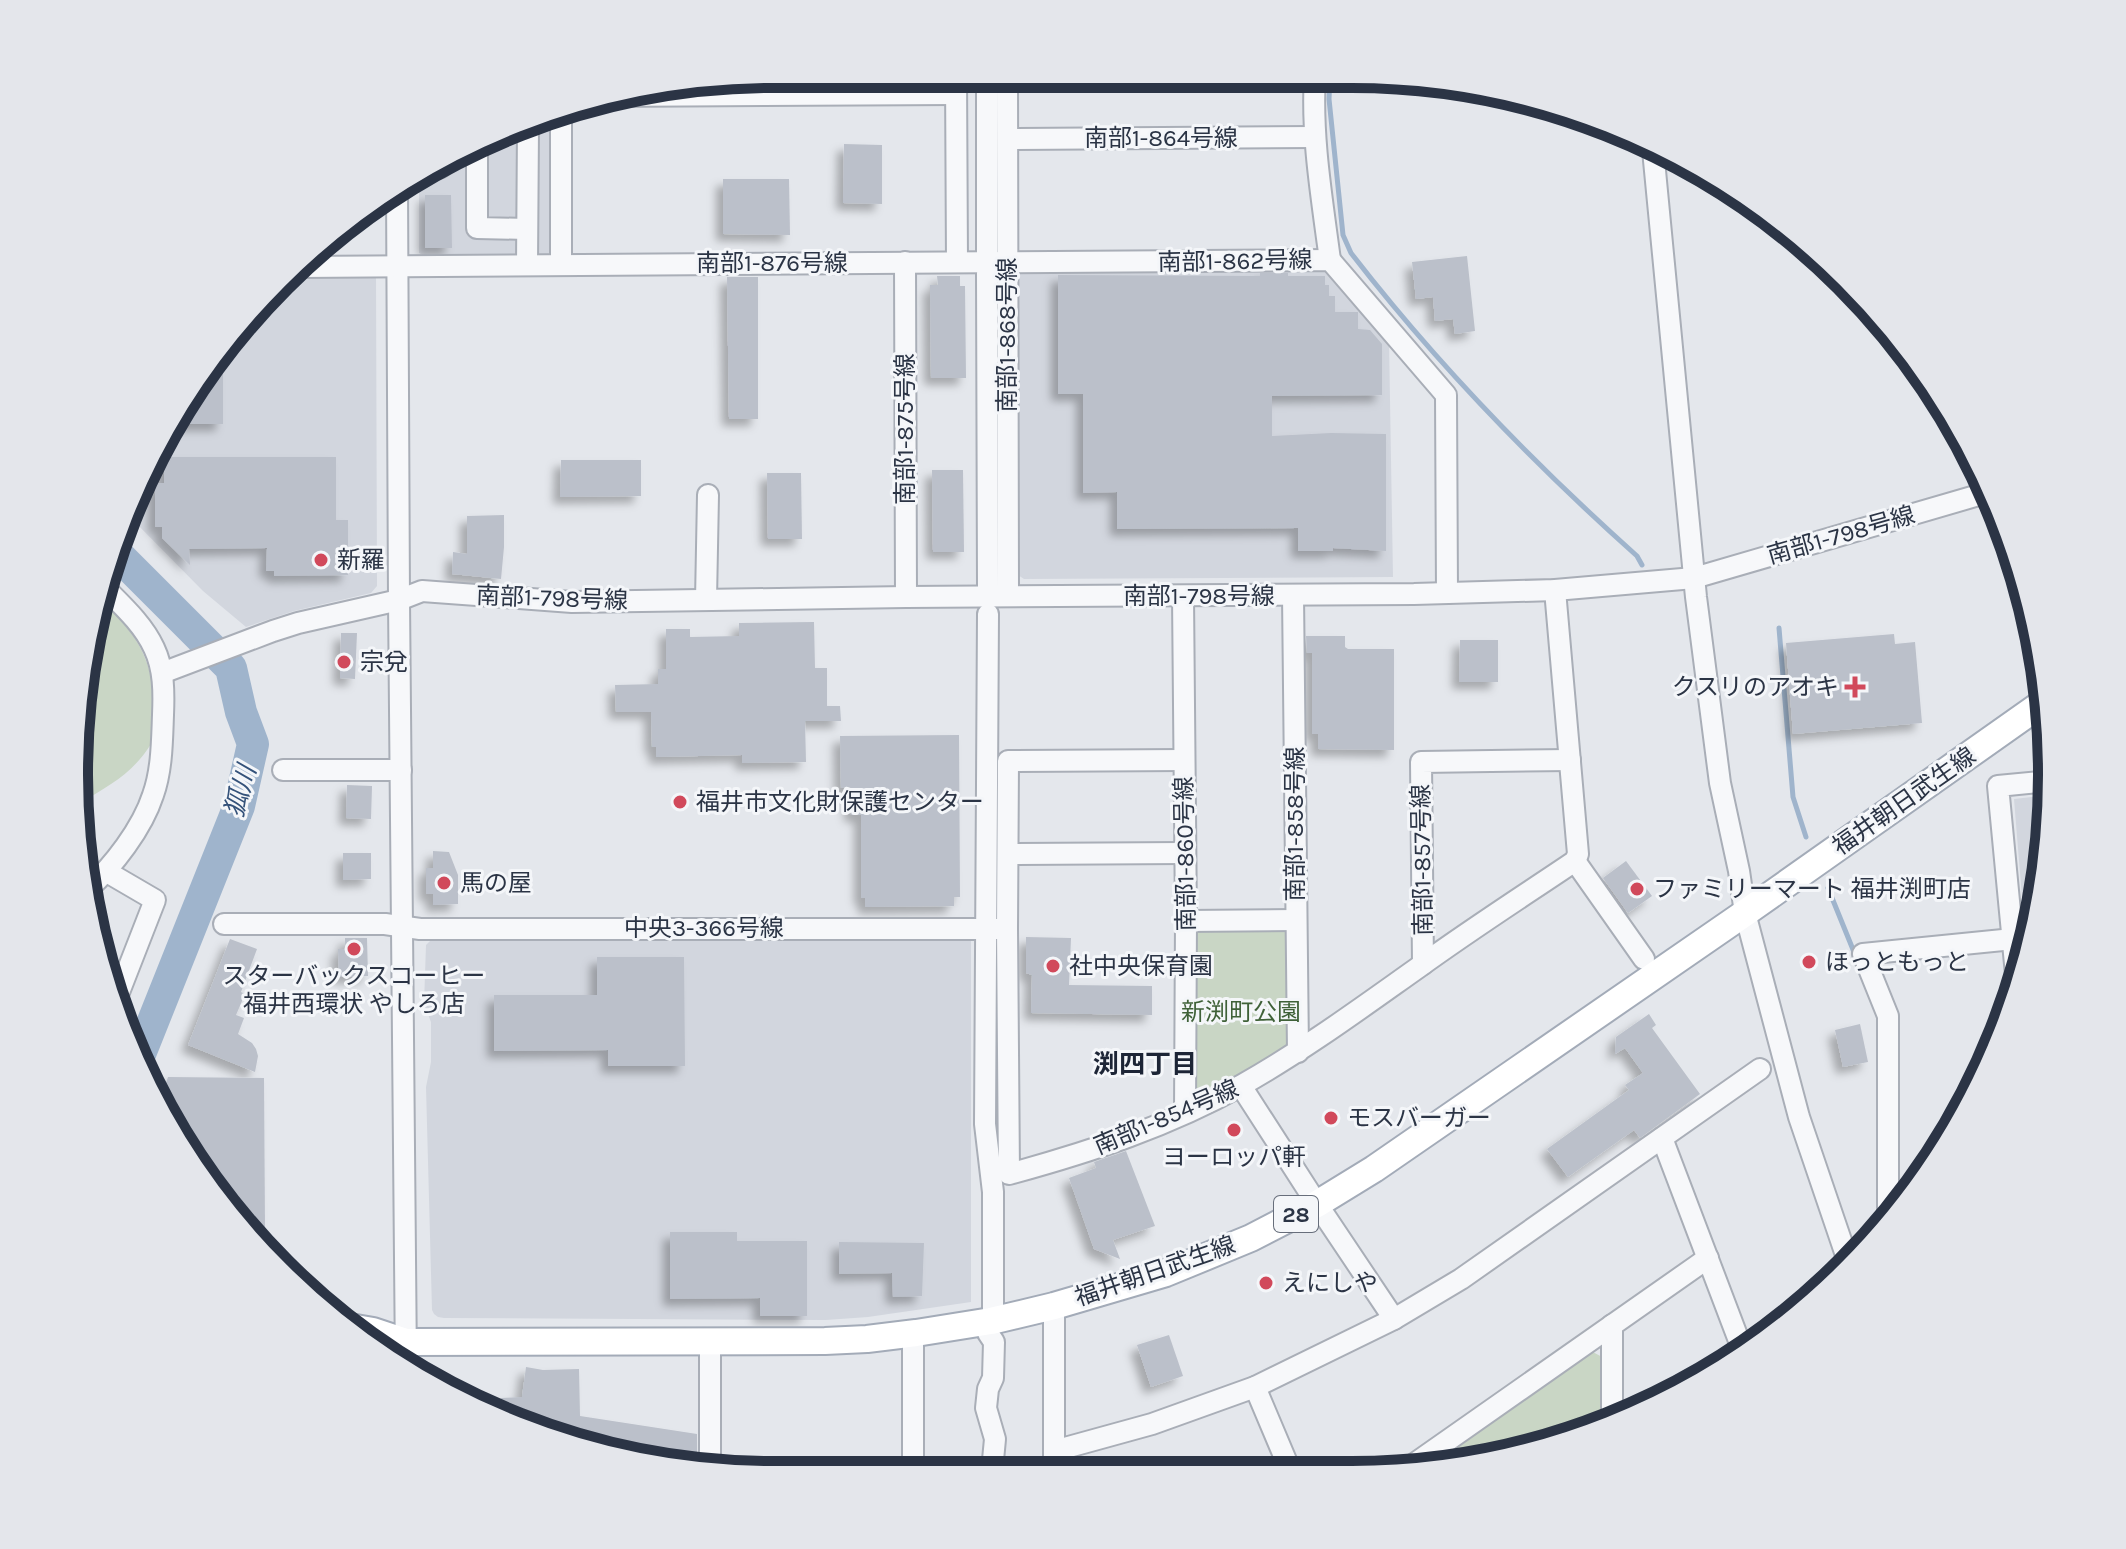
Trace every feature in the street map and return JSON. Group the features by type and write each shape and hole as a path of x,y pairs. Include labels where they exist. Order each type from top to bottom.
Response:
{"main road":[{"name":"福井朝日武生線","path":"407,1354 710,1340 867,1339 991,1321 1166,1273 1251,1238 1317,1204 1374,1169 2035,709"}],"street":[{"path":"695,93 839,88"},
{"path":"956,88 957,262"},
{"path":"988,88 994,264 988,587"},
{"name":"南部1-868号線","path":"1007,88 1008,139 994,264 1008,596"},
{"path":"1314,88 1315,137 1330,260"},
{"path":"561,122 561,264"},
{"path":"527,265 528,134"},
{"name":"南部1-864号線","path":"1008,139 1315,137"},
{"path":"476,265 477,156"},
{"path":"1654,158 1694,578 1720,783 1745,913 1799,1117 1845,1252"},
{"path":"397,201 406,1353"},
{"path":"477,228 527,229"},
{"name":"南部1-862号線","path":"957,262 1330,260 1446,395 1447,593"},
{"name":"南部1-875号線","path":"905,262 906,597"},
{"name":"南部1-876号線","path":"312,267 957,262"},
{"path":"706,600 708,495"},
{"name":"南部1-798号線","path":"162,673 298,623 399,600 422,591 572,602 1555,590 1694,578 1978,495"},
{"path":"1555,590 1578,854 1575,861 1644,959"},
{"path":"97,881 107,872 131,836 153,795 162,743 164,695 155,649 140,625 112,595"},
{"name":"南部1-858号線","path":"1293,595 1298,1052"},
{"name":"南部1-860号線","path":"1183,596 1185,1112"},
{"path":"988,614 985,1124 993,1192 993,1309"},
{"name":"南部1-854号線","path":"1184,760 1008,761 1009,1174 1114,1143 1241,1086 1298,1052 1575,861"},
{"name":"南部1-857号線","path":"1423,964 1421,762 1570,760"},
{"path":"283,770 401,770"},
{"path":"2014,954 1998,786 2038,782"},
{"path":"1008,854 1185,853"},
{"path":"107,872 155,900 121,986"},
{"path":"1186,921 1296,920"},
{"name":"中央3-366号線","path":"224,924 385,924 420,929 1007,929"},
{"path":"1888,1202 1888,1016 1863,954 2013,939"},
{"path":"1054,1306 1054,1461 1255,1387 1394,1319 1461,1279 1760,1069"},
{"path":"1241,1086 1394,1319"},
{"path":"1662,1138 1739,1341"},
{"path":"1424,1457 1708,1258"},
{"path":"1612,1325 1612,1410"},
{"path":"913,1333 913,1461"},
{"path":"988,1333 994,1342 993,1378 986,1408 995,1439 993,1461"},
{"path":"710,1340 710,1458"},
{"path":"1255,1387 1286,1461"}],"shaded area":[{"path":"553,124 553,249 547,255 419,253 419,188 471,159"},
{"path":"1329,270 1389,341 1393,577 1024,579 1018,575 1016,279 1022,271"},
{"path":"376,274 377,586 371,593 294,611 246,627 203,591 136,523 159,471 204,393 258,322 304,275"},
{"path":"2038,796 2032,864 2023,915 2014,799"},
{"path":"971,938 971,1302 826,1320 444,1318 434,1314 426,1087 431,1062 431,1022 424,1004 426,945 431,940"}],"green space":[{"path":"109,608 136,640 148,665 154,733 153,741 144,754 110,785 89,798 89,730"},
{"name":"新渕町公園","path":"1199,928 1283,929 1288,937 1289,1042 1285,1051 1205,1095 1193,1087 1193,936"},
{"path":"1591,1351 1604,1358 1604,1413 1529,1438 1442,1455"}],"building":[{"path":"844,144 882,145 882,204 843,203"},
{"path":"723,179 789,179 790,235 723,234"},
{"path":"425,195 451,195 452,248 425,248"},
{"path":"1467,256 1475,331 1455,334 1453,319 1435,321 1433,297 1416,299 1412,262"},
{"path":"1260,273 1325,276 1329,296 1335,296 1335,312 1358,312 1358,329 1370,330 1382,344 1382,395 1272,396 1272,436 1386,434 1386,551 1333,548 1333,551 1298,551 1298,528 1117,529 1117,492 1083,493 1083,394 1058,394 1058,275 1260,276"},
{"path":"937,276 960,276 960,286 965,286 966,378 931,378 930,285 938,285"},
{"path":"727,277 758,277 758,419 729,419"},
{"path":"223,367 223,424 184,424"},
{"path":"166,457 336,457 336,520 348,520 348,575 274,576 274,571 266,571 267,548 189,549 190,565 162,538 162,527 155,527 155,483 164,483"},
{"path":"561,460 641,460 641,496 560,497"},
{"path":"932,470 963,470 964,552 933,552"},
{"path":"767,473 801,473 802,539 768,539"},
{"path":"504,515 501,579 452,574 453,552 467,554 467,516"},
{"path":"814,622 815,668 827,668 827,706 840,706 841,721 805,721 806,762 742,763 742,755 656,757 656,747 652,747 651,712 616,712 615,685 658,684 658,669 666,669 666,629 690,629 690,637 739,636 739,623"},
{"path":"341,633 357,633 355,679 340,678"},
{"path":"1894,634 1895,644 1915,642 1922,723 1793,734 1786,643"},
{"path":"1306,636 1345,636 1345,647 1348,649 1394,649 1394,750 1318,749 1318,734 1312,734 1312,653 1307,653"},
{"path":"1460,640 1498,640 1498,682 1459,682"},
{"path":"959,735 960,897 954,897 954,906 865,907 865,898 861,898 861,815 851,815 850,787 841,788 840,736"},
{"path":"347,785 372,786 371,819 346,818"},
{"path":"433,851 449,852 458,875 458,904 433,905 433,894 426,894 426,868 433,868"},
{"path":"343,853 371,853 371,879 343,880"},
{"path":"1626,861 1652,896 1628,913 1603,878"},
{"path":"1026,937 1071,938 1069,985 1152,986 1152,1015 1031,1013 1032,975 1026,973"},
{"path":"345,938 367,938 368,976 339,977 338,949 345,949"},
{"path":"230,939 257,949 236,1015 244,1018 238,1034 256,1049 255,1072 188,1045"},
{"path":"597,957 684,957 685,1066 608,1066 608,1050 494,1051 494,995 597,995"},
{"path":"1649,1014 1656,1025 1652,1028 1700,1094 1640,1138 1634,1130 1568,1177 1547,1149 1629,1090 1625,1085 1643,1073 1625,1048 1615,1054 1616,1037"},
{"path":"1860,1024 1868,1062 1843,1067 1835,1030"},
{"path":"168,1077 264,1078 265,1229 258,1227 204,1156 164,1088"},
{"path":"1126,1151 1155,1226 1113,1240 1120,1259 1094,1249 1069,1178 1096,1168 1094,1162"},
{"path":"670,1232 737,1232 737,1241 807,1241 807,1316 760,1316 760,1298 670,1299"},
{"path":"839,1242 924,1243 922,1296 893,1297 892,1273 839,1274"},
{"path":"1169,1335 1183,1376 1151,1387 1137,1345"},
{"path":"526,1367 579,1369 580,1416 697,1434 697,1456 597,1438 495,1401 522,1397"}],"waterway":[{"path":"1329,88 1343,235 1351,253 1451,373 1560,485 1637,556 1642,565"},
{"name":"狐川","path":"122,559 231,668 241,712 253,744 239,806 144,1045"},
{"path":"1779,628 1793,797 1806,837"},
{"path":"1828,888 1856,957"}],"place":[{"name":"新羅","path":"321,560"},
{"name":"宗兌","path":"344,662"},
{"name":"クスリのアオキ","path":"1855,687"},
{"name":"福井市文化財保護センター","path":"680,802"},
{"name":"馬の屋","path":"444,883"},
{"name":"ファミリーマート 福井渕町店","path":"1637,889"},
{"name":"スターバックスコーヒー 福井西環状 やしろ店","path":"354,949"},
{"name":"ほっともっと","path":"1809,962"},
{"name":"社中央保育園","path":"1053,966"},
{"name":"モスバーガー","path":"1331,1118"},
{"name":"ヨーロッパ軒","path":"1234,1130"},
{"name":"えにしや","path":"1266,1283"}],"district":[{"name":"渕四丁目","path":"1145,1064"}]}
